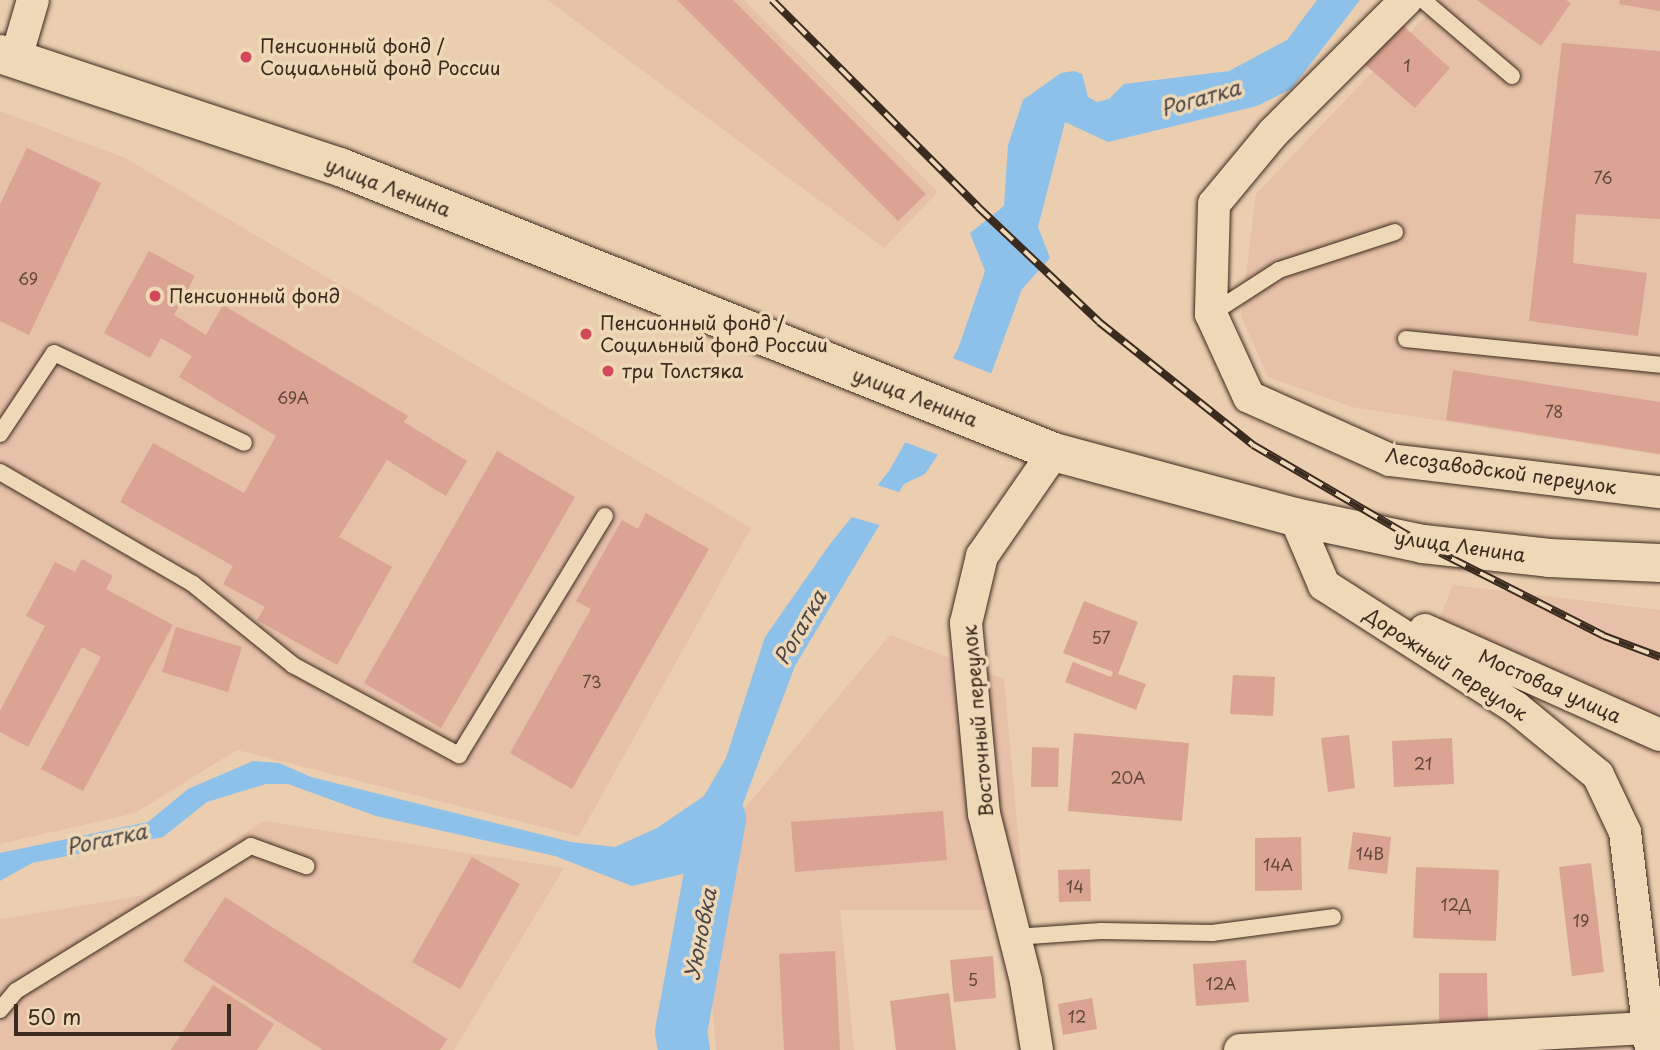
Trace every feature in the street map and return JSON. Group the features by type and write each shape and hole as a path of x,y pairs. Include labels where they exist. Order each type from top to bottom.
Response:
{"main road":[{"name":"улица Ленина","path":"8,56 340,167 1054,452 1295,517 1423,544 1549,558 1660,563"}],"street":[{"path":"8,56 33,0"},
{"name":"Лесозаводской переулок","path":"1406,0 1273,133 1214,204 1211,314 1249,397 1390,460 1660,492"},
{"name":"Восточный переулок","path":"1037,1050 1015,937 984,814 966,623 982,556 1054,452"},
{"path":"1295,517 1324,585"},
{"name":"Мостовая улица","path":"1324,585 1660,735"},
{"name":"Дорожный переулок","path":"1324,585 1515,707 1598,775 1625,832 1650,1039"},
{"path":"1240,1050 1650,1039"}],"lane":[{"path":"1423,0 1511,76"},
{"path":"1211,314 1279,270 1395,232"},
{"path":"1406,340 1660,365"},
{"path":"0,434 54,353 244,443"},
{"path":"0,472 193,584 293,665 459,755 606,516"},
{"path":"0,1010 16,991 251,846 306,866"},
{"path":"1015,937 1101,931 1212,933 1333,917"}],"shaded area":[{"path":"547,0 744,0 938,192 884,248"},
{"path":"1441,0 1660,0 1660,455 1352,407 1268,377 1241,316 1256,194"},
{"path":"0,111 125,158 751,528 579,836 237,750 135,813 0,844"},
{"path":"1453,585 1660,610 1660,760 1435,630"},
{"path":"890,635 1004,679 1025,910 840,910 854,1050 716,1050 709,967 730,826"},
{"path":"264,821 564,868 454,1050 0,1050 0,919 145,895"}],"water":[{"name":"Рогатка","path":"1317,0 1360,0 1291,89 1257,106 1108,142 1065,122 1038,227 1050,258 1022,289 990,377 925,474 904,484 795,666 727,846 691,872 632,886 555,856 376,816 288,784 266,784 207,802 163,837 32,863 0,881 0,853 148,822 188,789 253,761 279,763 311,777 571,842 615,847 657,828 704,796 726,758 765,637 830,544 889,471 958,349 985,271 970,233 1004,206 1008,145 1023,100 1061,73 1074,71 1082,74 1088,97 1097,102 1109,99 1124,84 1229,71 1287,40"}],"pier":[{"path":"950,357 995,375 941,456 902,441"},
{"path":"874,484 902,493 883,526 848,516"}],"building":[{"path":"677,0 733,0 926,194 898,221"},
{"path":"1477,0 1566,0 1571,3 1541,46"},
{"path":"1620,0 1660,0 1660,11 1619,4"},
{"path":"1399,22 1450,68 1415,108 1363,63"},
{"path":"1562,43 1660,51 1660,219 1576,214 1573,263 1647,273 1638,336 1529,321"},
{"path":"27,148 101,183 29,335 0,321 0,204"},
{"path":"149,251 195,276 174,315 206,335 223,305 408,416 404,422 467,461 446,496 387,460 339,537 392,567 337,665 257,620 265,607 223,584 233,566 120,502 153,443 244,493 276,436 179,377 192,356 161,338 150,358 104,333"},
{"path":"1453,370 1660,402 1660,454 1446,420"},
{"path":"497,451 575,497 441,728 364,683"},
{"path":"646,513 709,549 572,789 510,753 591,609 576,601 622,520 638,529"},
{"path":"82,559 113,576 106,589 173,625 83,791 41,769 101,657 82,647 28,747 0,732 0,711 45,626 26,616 55,562 75,572"},
{"path":"1084,601 1138,622 1118,674 1146,684 1136,710 1065,682 1073,662 1111,677 1113,672 1063,653"},
{"path":"176,627 242,647 228,692 162,672"},
{"path":"1233,675 1275,677 1273,716 1230,714"},
{"path":"1074,733 1189,743 1182,821 1068,811"},
{"path":"1349,735 1355,788 1328,792 1321,738"},
{"path":"1452,738 1454,784 1394,787 1392,741"},
{"path":"1032,747 1059,748 1058,787 1031,787"},
{"path":"943,811 947,860 795,872 791,822"},
{"path":"1353,832 1391,837 1387,874 1348,869"},
{"path":"1301,837 1302,890 1255,891 1255,838"},
{"path":"472,857 520,884 460,989 412,962"},
{"path":"1591,863 1604,972 1572,976 1559,867"},
{"path":"1416,867 1499,870 1496,941 1413,938"},
{"path":"1090,869 1091,901 1059,902 1058,870"},
{"path":"225,897 447,1039 440,1050 323,1050 183,961"},
{"path":"835,951 840,1050 784,1050 779,954"},
{"path":"993,956 996,998 954,1002 950,960"},
{"path":"1246,960 1249,1002 1196,1006 1193,964"},
{"path":"1439,973 1487,973 1488,1025 1439,1025"},
{"path":"213,985 274,1024 257,1050 171,1050"},
{"path":"949,993 956,1050 896,1050 890,1001"},
{"path":"1092,998 1097,1029 1063,1035 1058,1004"}],"waterway":[{"name":"Уюновка","path":"684,1050 681,1032 720,819"}],"railway":[{"path":"772,0 978,207 1099,322 1253,445 1423,544 1604,636 1660,657"}],"place":[{"name":"Пенсионный фонд / Социальный фонд России","path":"246,57"},
{"name":"Пенсионный фонд","path":"155,296"},
{"name":"Пенсионный фонд / Социльный фонд России","path":"586,334"},
{"name":"три Толстяка","path":"608,371"}]}
